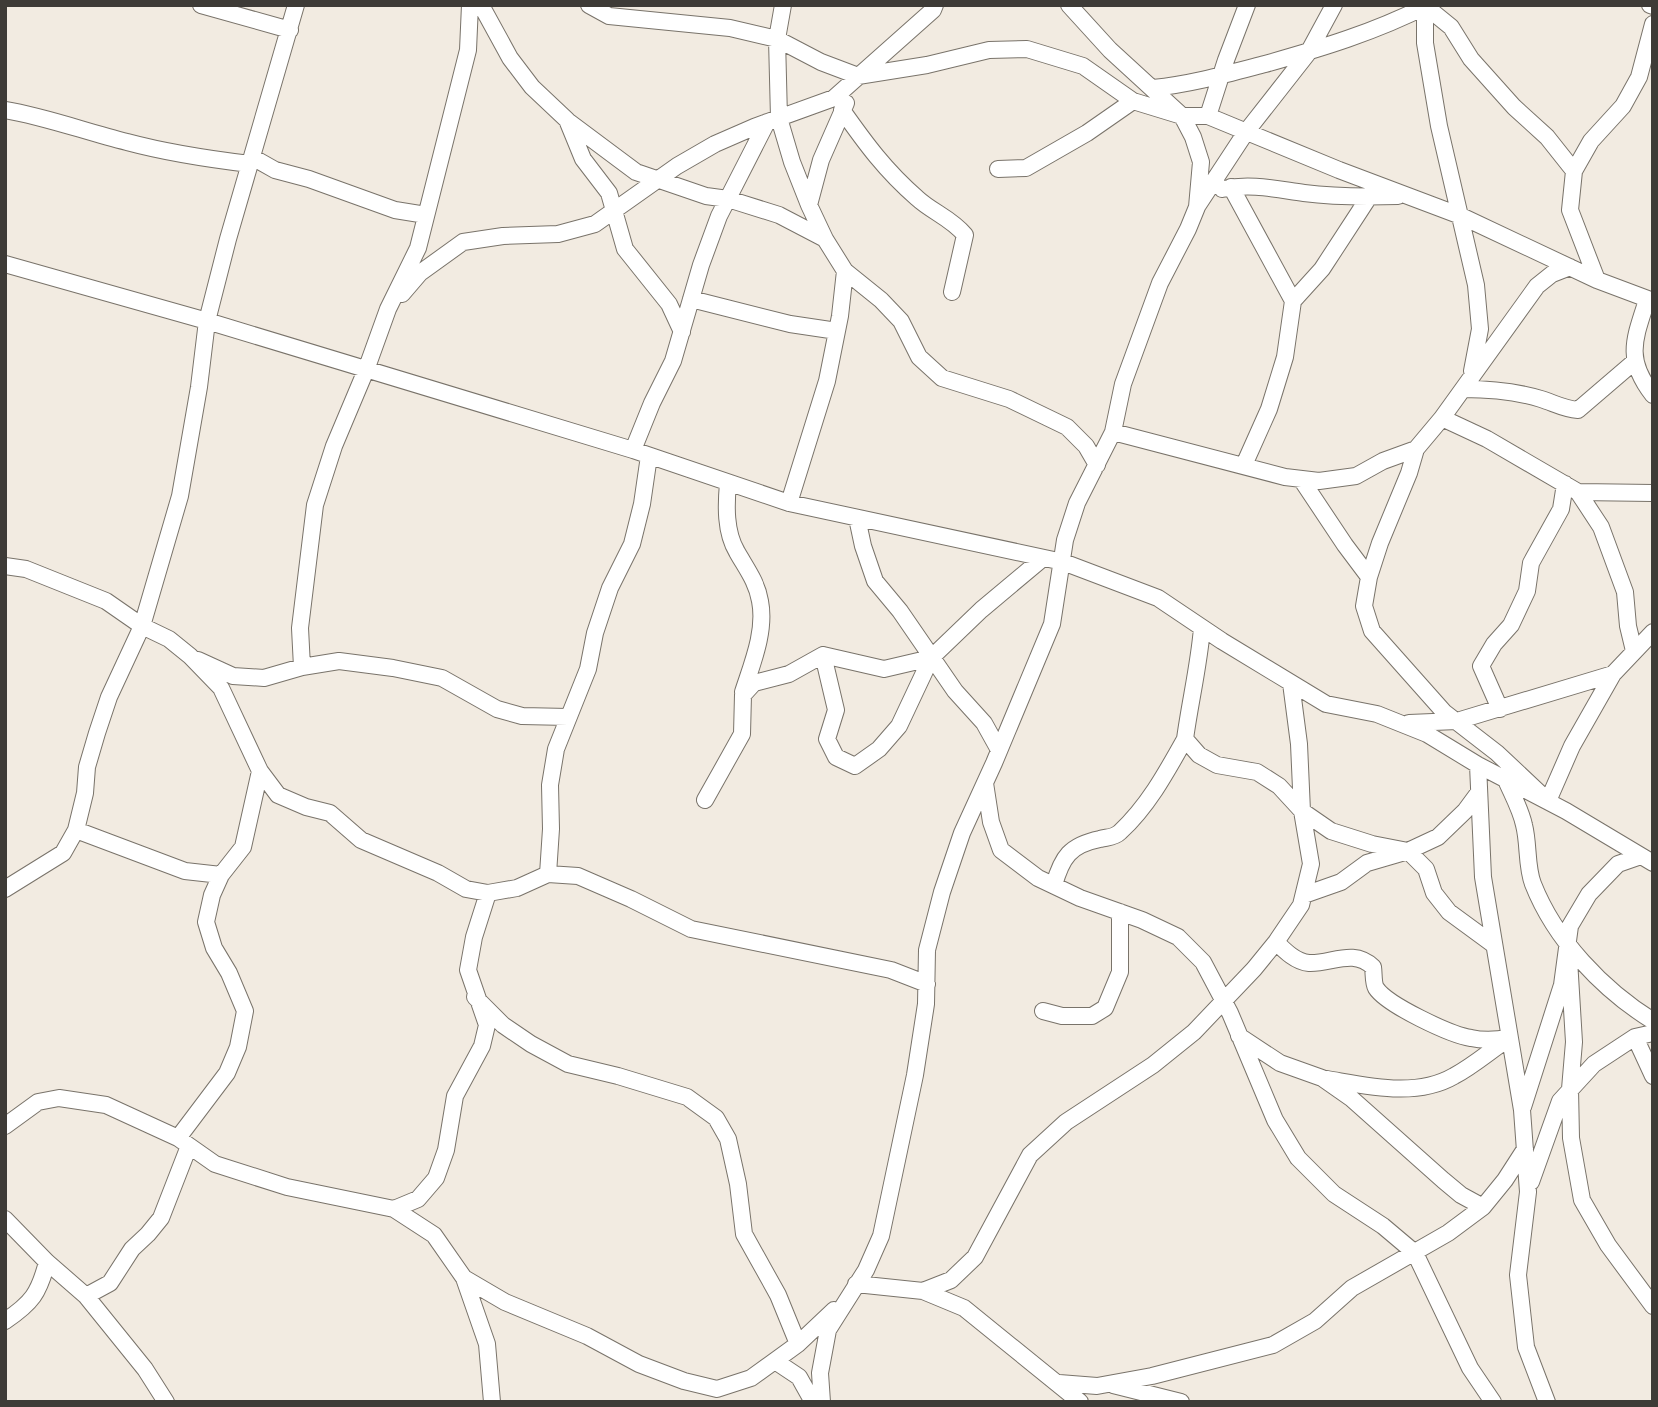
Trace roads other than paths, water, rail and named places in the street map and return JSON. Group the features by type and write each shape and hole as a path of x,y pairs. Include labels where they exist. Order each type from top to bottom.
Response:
{"street":[{"path":"201,5 290,30"},
{"path":"5,889 63,853 76,831 85,793 87,767 97,733 109,697 142,626 180,496 199,387 207,321 296,5"},
{"path":"302,667 300,628 315,505 334,446 388,309 418,248 468,50 470,5"},
{"path":"481,5 510,58 532,87 567,120 636,172 706,196 728,199 779,215 825,239"},
{"path":"589,5 609,16 730,28 777,39 821,62 859,76 927,65 989,50 1027,49 1083,66 1133,101 1182,117 1208,116 1461,216 1597,280 1650,300 1637,330 1634,362 1641,380 1653,395"},
{"path":"633,450 673,361 705,253 728,199 773,120 777,39 783,5"},
{"path":"388,309 420,273 463,243 503,236 558,234 595,224 656,180 715,144 834,98 901,40 935,5"},
{"path":"1069,5 1110,50 1182,117 1193,137 1201,162 1197,207"},
{"path":"1208,116 1247,5"},
{"path":"822,1402 820,1373 828,1330 866,1270 881,1236 915,1075 926,1004 927,950 942,892 962,833 1052,624 1065,540 1077,502 1113,432 1123,384 1160,282 1197,207 1246,132 1308,53 1334,5"},
{"path":"1153,88 1186,85 1308,53 1426,6"},
{"path":"1426,6 1451,27 1471,59 1514,107 1547,137 1574,171"},
{"path":"1426,6 1425,43 1439,127 1476,285 1480,329 1467,383"},
{"path":"1597,280 1570,210 1574,171 1591,141 1623,106 1639,77 1653,24"},
{"path":"809,205 821,160 859,76"},
{"path":"998,169 1026,168 1087,133 1133,101"},
{"path":"5,110 62,122 183,155 251,160 395,210 426,215"},
{"path":"842,110 877,159 919,201 955,223 965,235 952,292"},
{"path":"567,120 583,159 609,193 625,249 669,304 682,332"},
{"path":"773,120 825,239 845,271 881,300 901,321 919,357 942,378 1009,399 1067,427 1086,446 1097,465"},
{"path":"1197,207 1220,190 1231,187 1264,186 1303,193 1369,197 1406,195"},
{"path":"1231,187 1293,301"},
{"path":"1244,465 1269,409 1285,357 1293,301 1322,269 1369,197"},
{"path":"5,264 207,321 633,450 789,503 1063,562 1158,598 1326,704 1377,714 1427,734 1647,860"},
{"path":"1548,802 1497,752 1444,712 1372,631 1364,606 1369,577 1416,449 1442,418 1536,286 1552,274 1570,267"},
{"path":"789,503 827,381 845,271"},
{"path":"691,299 790,324 837,331"},
{"path":"1467,383 1517,393 1563,408 1578,410 1634,362"},
{"path":"1442,418 1486,439 1571,488 1601,527 1625,592 1628,626 1634,651"},
{"path":"1113,432 1285,477 1319,481 1356,476 1382,461 1416,449"},
{"path":"548,874 550,785 556,748 588,669 594,633 610,589 632,544 642,504 649,456"},
{"path":"1301,479 1369,577"},
{"path":"705,800 743,734 743,695 761,628 761,601 750,572 735,550 726,513 728,482"},
{"path":"1571,488 1653,493"},
{"path":"1500,709 1481,666 1494,643 1511,625 1527,591 1531,563 1571,488"},
{"path":"858,518 863,546 875,581 900,611 955,691 984,723 999,750"},
{"path":"823,655 836,710 828,739 836,757 855,766 879,749 899,726 931,658 981,610 1043,558"},
{"path":"5,566 26,569 106,601 142,626 169,639 221,688 260,771 278,795 306,807 330,813 361,839 438,873 466,889 488,893 517,888 548,874 578,876 631,898 691,929 891,970 927,984"},
{"path":"1054,885 1067,854 1080,844 1116,836 1139,814 1185,739 1200,659 1202,628"},
{"path":"1548,802 1572,746 1613,674 1653,632"},
{"path":"743,695 754,682 789,674 823,655 884,669 931,658"},
{"path":"190,656 233,676 264,678 302,667 339,661 393,668 442,678 509,713 522,716 568,717"},
{"path":"1399,723 1457,722 1613,674"},
{"path":"923,1291 951,1280 975,1257 1030,1155 1066,1122 1153,1065 1194,1032 1276,942 1301,905 1311,864 1302,811 1299,744 1291,683"},
{"path":"1185,739 1199,755 1217,765 1257,772 1279,786 1302,811 1331,831 1372,844 1408,851 1426,869 1434,893 1449,912 1494,945"},
{"path":"1478,765 1483,877 1522,1110 1528,1192"},
{"path":"86,1296 110,1283 132,1249 161,1218 183,1142 227,1073 238,1047 245,1011 229,973 214,948 206,922 212,895 221,875 243,847 260,771"},
{"path":"1506,780 1524,823 1532,881 1548,916 1568,943 1609,988 1653,1021"},
{"path":"985,783 991,822 1001,850 1038,877 1054,885 1178,937 1203,962 1224,1002 1275,1120 1298,1158 1335,1194 1383,1226 1415,1253 1470,1368 1493,1402"},
{"path":"1304,895 1341,882 1367,863 1408,851 1438,837 1465,811 1479,792"},
{"path":"76,831 185,871 221,875"},
{"path":"1522,1110 1562,985 1570,926 1589,894 1618,864 1647,860"},
{"path":"394,1209 418,1199 436,1178 446,1150 455,1096 482,1046 487,1025 475,997 468,970 474,937 488,893"},
{"path":"1043,1011 1062,1016 1092,1017 1105,1008 1120,972 1120,912"},
{"path":"1276,942 1288,954 1307,963 1346,956 1366,960 1373,967 1375,986 1385,997 1419,1017 1469,1038 1509,1038"},
{"path":"1568,943 1574,1042 1570,1089 1571,1138 1582,1200 1608,1245 1653,1306"},
{"path":"475,997 503,1025 568,1064 687,1097 716,1118 728,1139 738,1184 744,1234 778,1295 798,1344"},
{"path":"1547,1402 1526,1347 1518,1275 1528,1192 1560,1101 1594,1064 1635,1037 1653,1033"},
{"path":"1239,1036 1280,1063 1322,1078 1381,1089 1420,1087 1452,1077 1509,1038"},
{"path":"1635,1037 1653,1076"},
{"path":"1322,1078 1352,1099 1461,1195 1483,1207"},
{"path":"5,1126 38,1102 59,1098 106,1105 183,1142 215,1164 287,1186 394,1209 434,1235 464,1278 486,1344 492,1402"},
{"path":"1059,1383 1097,1386 1152,1376 1273,1345 1315,1321 1352,1288 1448,1233 1483,1207 1525,1149"},
{"path":"5,1219 47,1262 86,1296 145,1369 166,1402"},
{"path":"5,1321 26,1307 40,1288 47,1262"},
{"path":"464,1278 505,1302 587,1336 639,1364 717,1390 751,1378 798,1344 846,1299"},
{"path":"856,1284 923,1291 964,1308 1080,1402"},
{"path":"775,1361 799,1377 813,1402"},
{"path":"1107,1384 1181,1402"}]}
